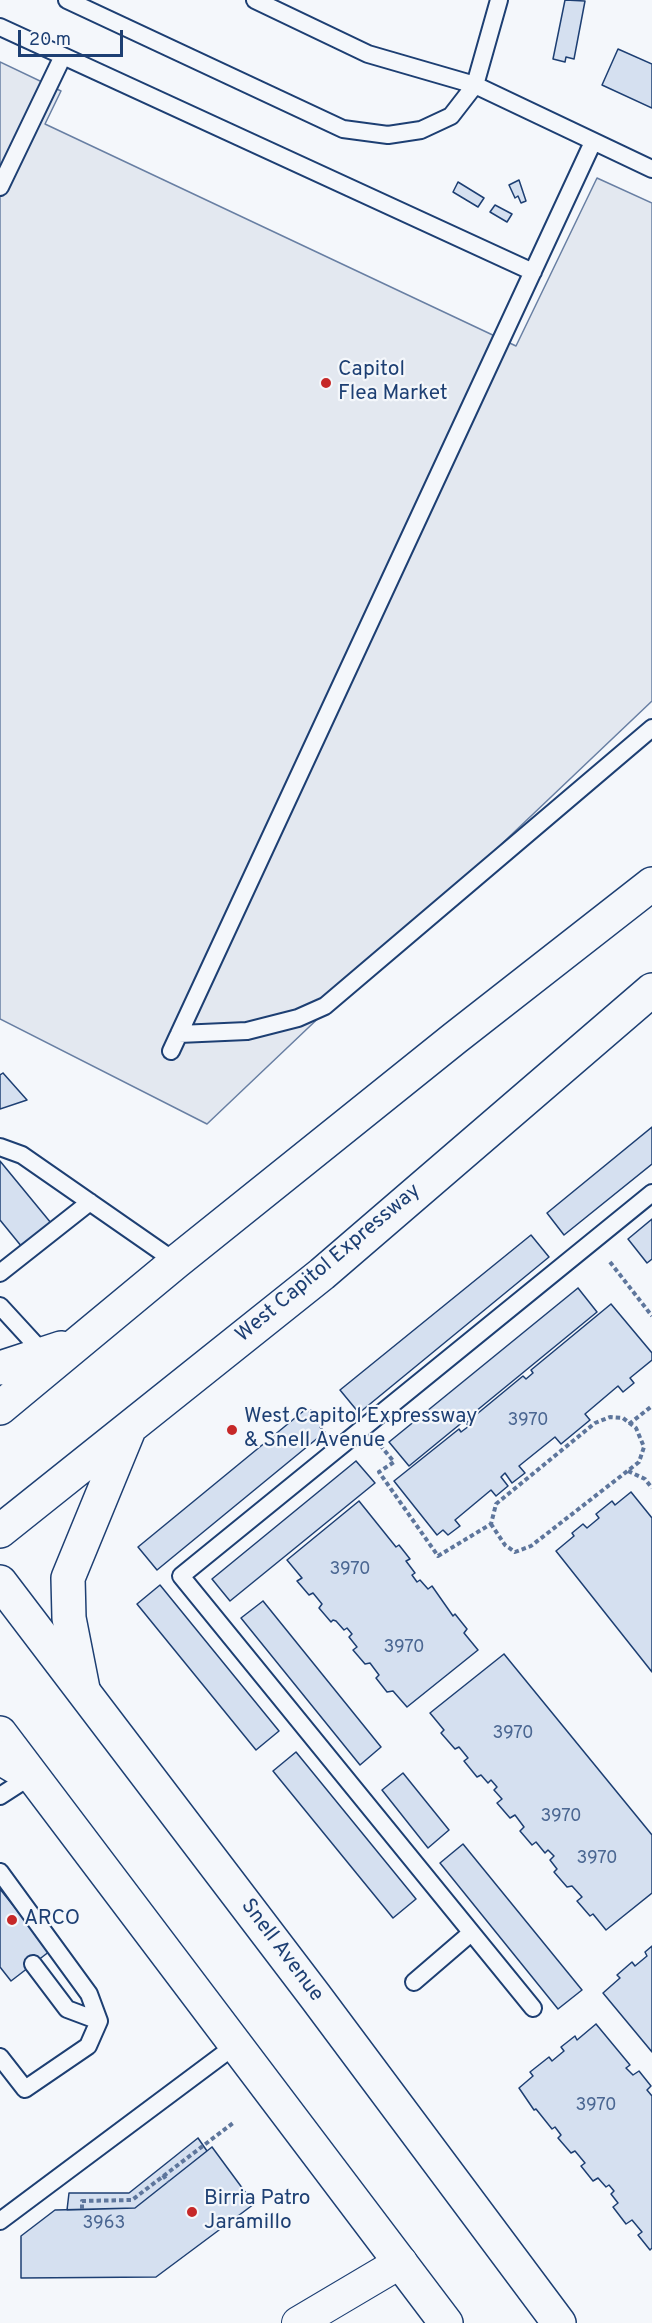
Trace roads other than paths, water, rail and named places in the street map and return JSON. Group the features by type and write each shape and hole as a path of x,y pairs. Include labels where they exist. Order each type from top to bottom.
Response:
{"main road":[{"path":"0,1408 176,1262 455,1038 652,884"},
{"name":"West Capitol Expressway","path":"0,1531 322,1274 652,990"},
{"path":"0,1368 45,1355 87,1336"},
{"path":"83,1689 69,1618 68,1578 130,1427"},
{"name":"Snell Avenue","path":"0,1582 83,1689 559,2323"},
{"path":"0,1733 30,1776 237,2044 446,2323"},
{"path":"0,1758 30,1776"}],"street":[{"path":"298,2323 401,2262"}],"lane":[{"path":"67,0 343,129 388,135 422,130 451,116 475,85 499,0"},
{"path":"255,0 368,54 475,85 652,169"},
{"path":"0,27 532,272"},
{"path":"0,187 63,56"},
{"path":"171,1051 593,142"},
{"path":"179,1034 248,1031 298,1018 325,1006 652,728"},
{"path":"0,1148 22,1155 176,1262"},
{"path":"533,2008 181,1576 652,1193"},
{"path":"0,1273 90,1202"},
{"path":"0,1306 45,1355"},
{"path":"0,1796 30,1776"},
{"path":"0,1872 89,1994 99,2021 88,2046 25,2089 0,2057"},
{"path":"414,1982 471,1933"},
{"path":"33,1964 67,2009 99,2021"},
{"path":"0,2221 237,2044"}],"place":[{"name":"Capitol Flea Market","path":"326,383"},
{"name":"West Capitol Expressway & Snell Avenue","path":"232,1430"},
{"name":"ARCO","path":"12,1920"},
{"name":"Birria Patro Jaramillo","path":"192,2212"}]}
